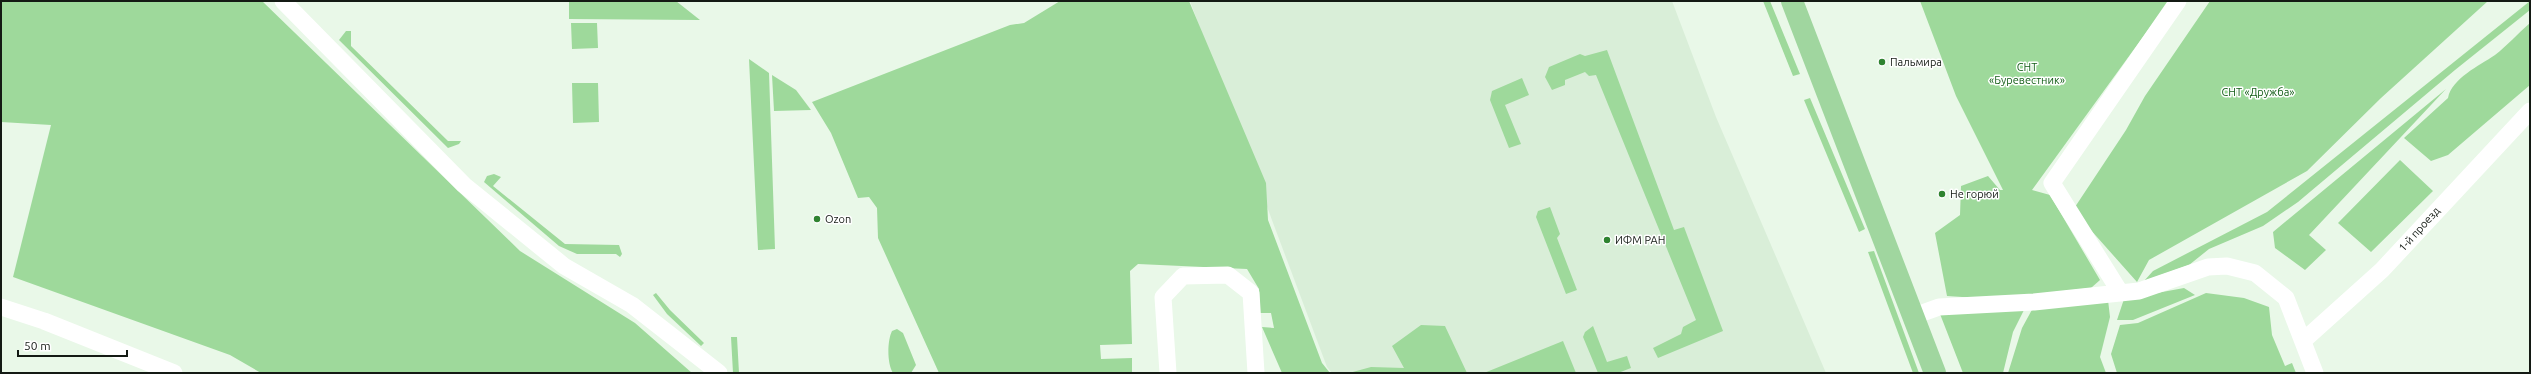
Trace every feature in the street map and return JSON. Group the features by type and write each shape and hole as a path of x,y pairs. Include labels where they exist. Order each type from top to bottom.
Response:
{"main road":[{"path":"1792,1 1935,373"}],"street":[{"path":"283,1 464,185 564,266 632,305 719,373"},
{"path":"2120,292 2052,183 2178,1"},
{"name":"1-й проезд","path":"2303,341 2382,270 2530,111"},
{"path":"1914,316 1938,307 2034,302 2139,291 2208,267 2228,266 2255,273 2286,298 2315,373"},
{"path":"1168,373 1163,296 1183,276 1228,275 1251,293 1256,373"},
{"path":"1,307 44,321 174,373"}],"shaded area":[{"name":"ИФМ РАН","path":"1190,1 1672,1 1716,117 1826,373 1332,373 1327,367"}],"green space":[{"path":"1,1 262,1 520,251 635,323 692,373 261,373 230,355 13,277 51,125 1,122"},
{"path":"569,1 676,1 700,20 569,19"},
{"path":"1060,1 1189,1 1266,183 1268,220 1322,363 1330,373 1282,373 1262,327 1274,328 1271,313 1260,313 1259,289 1247,269 1138,264 1130,271 1132,344 1100,345 1101,359 1132,358 1132,373 939,373 878,238 877,208 869,197 858,198 831,133 812,102 1010,25 1024,23"},
{"path":"1763,1 1770,1 1800,74 1793,76"},
{"name":"СНТ «Буревестник»","path":"1920,1 2169,1 2032,190 2050,195 2100,280 2091,288 1993,299 1947,296 1935,233 1960,215 1961,186 1988,176 2000,190 2003,190 1956,96"},
{"name":"СНТ «Дружба»","path":"2210,1 2488,1 2381,98 2307,171 2149,260 2137,282 2073,210 2126,130 2145,96"},
{"path":"2530,1 2530,10 2455,70 2298,202 2263,226 2209,249 2189,265 2144,281 2153,271 2267,212"},
{"path":"571,23 597,23 598,48 572,49"},
{"path":"2530,23 2530,85 2448,155 2431,161 2404,138 2448,98 2455,84 2460,79 2495,55"},
{"path":"346,31 351,31 351,46 448,141 461,141 459,144 448,148 339,40"},
{"path":"1607,50 1674,230 1684,227 1723,331 1658,358 1653,348 1681,334 1683,327 1696,320 1596,75 1589,76 1585,72 1565,80 1565,85 1552,90 1545,77 1549,67 1580,54 1585,56"},
{"path":"749,59 769,73 775,249 758,250"},
{"path":"772,75 796,90 811,110 774,111"},
{"path":"1522,78 1529,95 1505,105 1521,144 1509,148 1490,100 1492,91"},
{"path":"572,83 598,83 599,122 573,123"},
{"path":"2446,89 2309,235 2326,250 2305,270 2275,248 2273,232"},
{"path":"1810,98 1865,229 1859,232 1804,100"},
{"path":"2400,160 2433,191 2371,252 2338,223"},
{"path":"494,174 501,177 493,186 565,244 619,245 622,254 620,257 616,254 577,254 559,246 484,182 487,176"},
{"path":"1550,207 1560,234 1557,238 1577,290 1566,294 1536,217 1538,211"},
{"path":"1874,251 1919,373 1913,373 1868,252"},
{"path":"2184,288 2195,295 2133,320 2117,320 2124,299"},
{"path":"656,293 670,310 704,343 701,346 667,314 653,295"},
{"path":"2206,293 2244,298 2269,307 2272,335 2285,366 2292,363 2296,373 2117,373 2111,354 2120,325 2138,323"},
{"path":"2108,300 2110,317 2100,357 2106,373 2008,373 2022,328 2034,306"},
{"path":"2024,310 2013,332 2003,373 1963,373 1940,314"},
{"path":"1421,325 1445,326 1467,373 1349,373 1371,367 1404,368 1392,346"},
{"path":"1593,326 1607,362 1627,356 1631,368 1618,373 1598,373 1583,337 1585,332"},
{"path":"897,329 903,333 916,365 911,373 893,373 891,369 888,352 889,341 892,331"},
{"path":"731,337 737,337 739,373 733,373"},
{"path":"1563,341 1576,373 1484,373"}],"place":[{"name":"Пальмира","path":"1882,62"},
{"name":"Не горюй","path":"1942,194"},
{"name":"Ozon","path":"817,219"},
{"name":"ИФМ РАН","path":"1607,240"}]}
